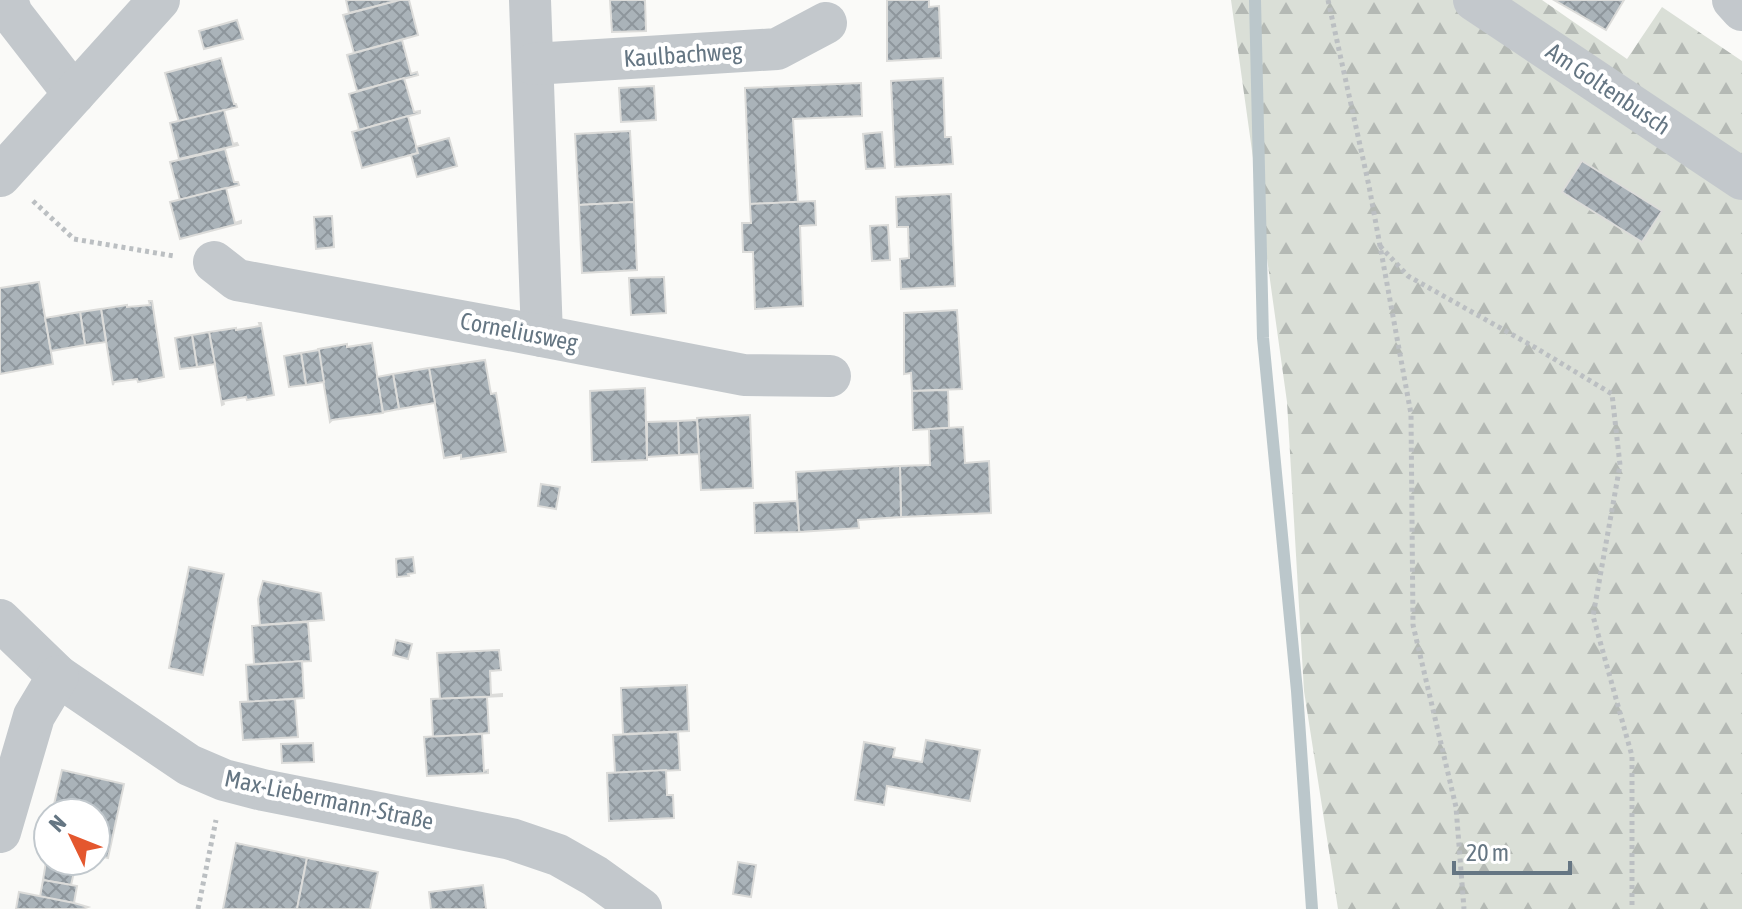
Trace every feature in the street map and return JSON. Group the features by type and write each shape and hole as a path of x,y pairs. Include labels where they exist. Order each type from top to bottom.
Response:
{"street":[{"path":"7,0 12,14 74,94"},
{"path":"1,175 159,0"},
{"path":"530,0 542,336"},
{"name":"Am Goltenbusch","path":"1474,0 1742,179"},
{"path":"1733,0 1742,10"},
{"name":"Kaulbachweg","path":"533,64 777,49 826,23"},
{"name":"Corneliusweg","path":"214,262 237,280 744,375 830,376"},
{"name":"Max-Liebermann-Straße","path":"0,620 58,676 189,765 224,780 263,790 511,839 558,855 595,876 641,909"},
{"path":"0,832 34,716 58,676"}],"path":[{"path":"1328,0 1369,186 1411,414 1413,625 1456,807 1464,909"},
{"path":"1,175 74,239 214,262"},
{"path":"1380,246 1408,276 1612,394 1620,465 1593,616 1632,756 1632,909"},
{"path":"198,909 224,780"}],"green space":[{"path":"1231,0 1542,0 1627,59 1662,7 1742,61 1742,909 1338,909 1304,691 1287,402"}],"building":[{"path":"346,0 400,0 349,13"},
{"path":"409,0 418,35 354,53 343,15"},
{"path":"610,0 645,0 646,31 612,32"},
{"path":"887,0 929,0 929,7 939,6 941,58 887,61"},
{"path":"1554,0 1624,0 1606,30"},
{"path":"237,20 243,39 204,49 199,31"},
{"path":"402,40 411,74 417,72 418,75 357,91 347,55"},
{"path":"221,58 237,107 179,122 165,73"},
{"path":"404,78 414,112 420,113 359,130 349,94"},
{"path":"943,78 945,137 951,137 953,164 895,167 891,81"},
{"path":"861,83 862,116 793,119 798,202 750,204 745,88"},
{"path":"654,86 656,120 621,122 619,88"},
{"path":"224,110 233,144 238,145 179,159 170,123"},
{"path":"408,116 418,153 362,168 352,132"},
{"path":"630,131 634,202 579,205 575,134"},
{"path":"882,132 885,168 866,169 863,134"},
{"path":"449,138 457,166 417,177 411,155 418,153 416,147"},
{"path":"225,149 234,182 239,185 180,200 170,162"},
{"path":"1582,161 1662,211 1642,242 1562,192"},
{"path":"226,188 235,223 241,223 180,239 170,202"},
{"path":"951,194 955,286 901,289 900,259 909,258 908,227 897,227 896,197"},
{"path":"815,201 816,225 800,226 803,306 755,309 753,252 743,252 742,223 751,223 750,204"},
{"path":"634,202 637,270 582,273 579,205"},
{"path":"332,216 334,247 316,249 314,217"},
{"path":"888,225 890,260 872,261 870,226"},
{"path":"664,277 666,313 631,315 629,278"},
{"path":"39,282 53,364 0,374 0,288"},
{"path":"149,301 152,301 164,377 114,382 113,385 101,309 150,305"},
{"path":"101,309 106,342 85,345 80,312"},
{"path":"957,310 962,389 912,391 911,373 904,374 904,313"},
{"path":"80,312 85,345 51,351 45,318"},
{"path":"261,323 274,395 223,401 222,405 209,332 260,326"},
{"path":"209,332 215,364 197,367 192,335"},
{"path":"192,335 197,367 180,369 175,338"},
{"path":"372,343 383,413 330,422 318,349"},
{"path":"319,350 324,382 306,385 301,353"},
{"path":"301,353 306,385 289,387 284,356"},
{"path":"485,360 491,394 496,393 506,452 461,459 461,455 444,458 429,368"},
{"path":"429,368 435,403 399,409 393,374"},
{"path":"393,374 399,409 383,412 377,377"},
{"path":"645,388 647,460 592,462 590,391"},
{"path":"948,390 949,428 913,430 912,391"},
{"path":"750,415 753,488 701,490 697,418"},
{"path":"697,420 699,454 679,455 678,421"},
{"path":"678,421 679,455 647,457 647,422"},
{"path":"963,427 965,463 989,461 991,513 901,517 900,466 930,465 929,429"},
{"path":"900,466 901,517 858,520 859,528 799,532 796,472"},
{"path":"541,484 560,487 556,509 538,506"},
{"path":"797,501 799,532 755,533 754,503"},
{"path":"413,557 415,573 397,577 396,559"},
{"path":"189,567 224,574 203,675 169,668"},
{"path":"263,581 321,593 324,620 260,625 258,599"},
{"path":"308,622 311,661 254,664 252,626"},
{"path":"396,640 412,644 408,659 393,655"},
{"path":"499,650 501,670 490,671 491,695 502,696 440,699 437,653"},
{"path":"302,661 304,698 248,702 246,665"},
{"path":"687,685 689,731 623,734 621,688"},
{"path":"487,697 489,733 433,737 431,699"},
{"path":"295,699 298,737 243,740 240,702"},
{"path":"678,732 680,770 615,773 613,735"},
{"path":"482,734 484,771 488,770 488,773 427,776 424,737"},
{"path":"926,740 980,750 970,801 887,786 884,805 855,800 864,742 895,748 893,757 922,762"},
{"path":"313,743 314,762 282,763 281,744"},
{"path":"62,770 124,784 112,840 112,797 56,797"},
{"path":"666,770 667,795 673,795 674,818 609,821 607,773"},
{"path":"236,843 307,858 297,909 223,909"},
{"path":"307,858 378,872 370,909 297,909"},
{"path":"738,862 756,865 751,897 733,894"},
{"path":"44,877 73,877 71,885 43,880"},
{"path":"43,880 77,886 74,903 40,897"},
{"path":"483,885 486,909 431,909 429,892"},
{"path":"19,892 74,903 88,907 16,909"}],"waterway":[{"path":"1255,0 1263,338 1297,691 1312,909"}]}
